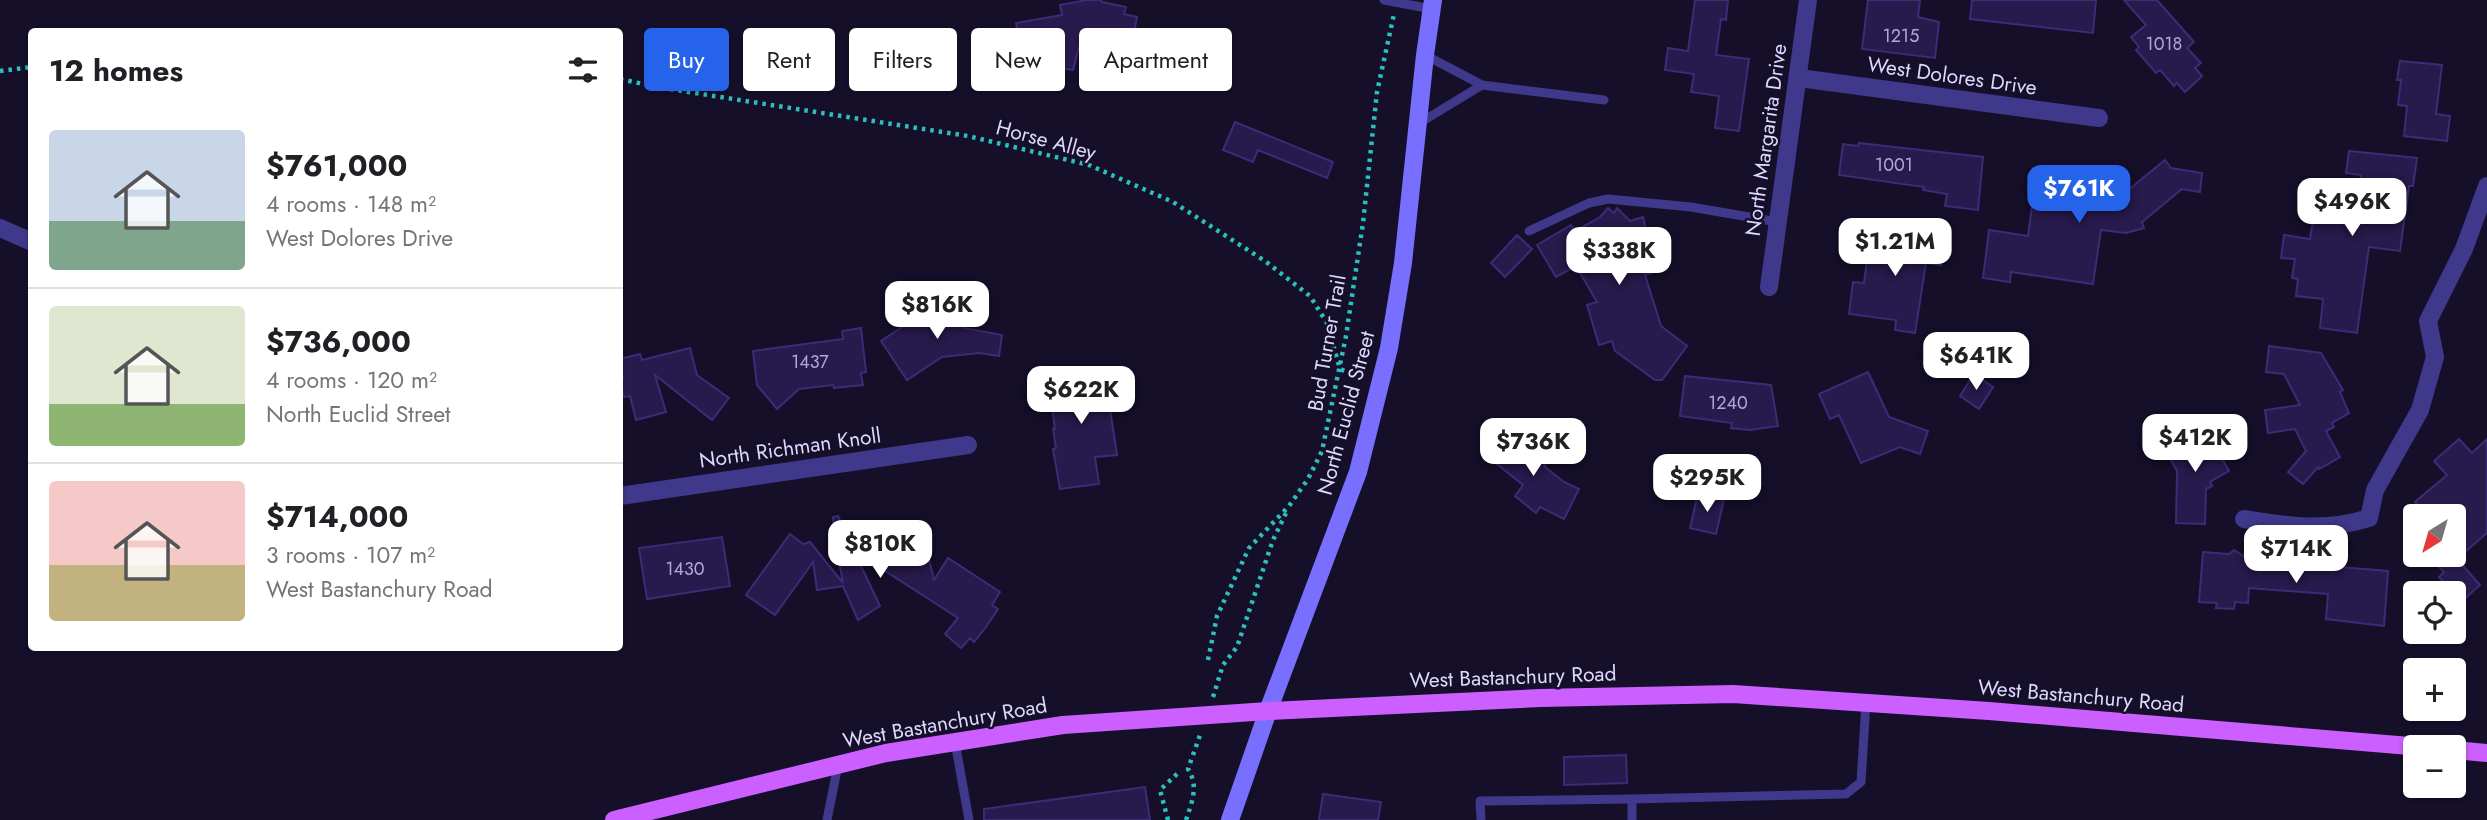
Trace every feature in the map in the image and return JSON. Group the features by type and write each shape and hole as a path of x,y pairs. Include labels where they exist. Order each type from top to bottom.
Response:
{"main road":[{"name":"North Euclid Street","path":"1230,820 1358,472 1380,385 1403,263 1432,4"},
{"name":"West Bastanchury Road","path":"614,820 659,815 886,753 1063,725 1268,711 1657,694 1733,694 1866,703 2403,745"},
{"path":"2466,751 2487,753"}],"street":[{"name":"North Margarita Drive","path":"1769,287 1808,0"},
{"name":"West Dolores Drive","path":"1799,78 2099,118"},
{"path":"2244,519 2299,528 2350,524 2369,518 2375,489 2420,410 2435,357 2428,321 2464,250 2487,186"},
{"path":"0,228 28,240"},
{"name":"North Richman Knoll","path":"623,496 968,445"}],"lane":[{"path":"1384,0 1432,4"},
{"path":"1425,55 1482,85 1604,100"},
{"path":"1417,125 1482,85"},
{"path":"1528,231 1589,203 1608,199 1691,207 1778,222"},
{"path":"1481,820 1480,801 1846,794 1860,782 1866,703"},
{"path":"955,742 969,820"},
{"path":"827,820 838,765"},
{"path":"1632,799 1632,820"}],"path":[{"name":"Bud Turner Trail","path":"1208,660 1217,616 1249,548 1289,506 1308,479 1322,451 1339,369 1363,223 1377,92 1396,2"},
{"path":"0,71 28,68"},
{"name":"Horse Alley","path":"623,80 968,136 1089,165 1173,202 1265,261 1310,296 1327,323 1339,369"},
{"path":"1339,369 1380,385"},
{"path":"1186,820 1195,795 1194,777 1188,769 1223,665 1237,647 1273,540 1289,506"},
{"path":"1168,820 1160,790 1178,773"}],"building":[{"path":"1101,0 1126,7 1124,14 1137,17 1135,28 1079,28 1079,47 1073,70 1065,69 1065,28 1017,28 1016,23 1062,15 1060,5"},
{"path":"1695,0 1728,0 1726,20 1721,19 1716,55 1749,59 1739,131 1715,128 1719,96 1691,92 1694,74 1665,70 1668,48 1688,51"},
{"path":"1868,0 1920,0 1918,17 1939,22 1935,58 1862,49"},
{"path":"1972,0 2096,0 2093,33 1970,19"},
{"path":"2124,0 2157,0 2194,42 2187,48 2201,63 2195,68 2202,76 2185,92 2177,83 2174,86 2160,70 2156,73 2136,50 2139,47 2131,37 2146,25"},
{"path":"2400,61 2442,65 2436,114 2450,116 2447,141 2404,136 2407,106 2398,105 2401,80 2397,80"},
{"path":"1235,122 1333,162 1327,178 1258,150 1253,162 1223,150"},
{"path":"1859,143 1983,157 1978,210 1945,206 1947,194 1923,190 1924,187 1839,175 1843,144 1858,146"},
{"path":"2349,151 2417,158 2413,186 2409,186 2400,251 2369,247 2357,333 2320,328 2323,299 2296,296 2298,279 2292,278 2295,259 2281,258 2284,235 2310,239 2314,212 2319,212 2321,205 2356,210 2361,175 2346,173"},
{"path":"2165,160 2171,168 2202,173 2200,192 2182,189 2142,222 2144,228 2126,233 2101,230 2093,284 2011,272 2010,282 1983,278 1989,230 2028,236 2036,177 2074,181 2073,188 2107,192 2108,184 2132,187"},
{"path":"1608,208 1614,213 1617,208 1630,221 1643,217 1649,242 1668,259 1657,271 1645,275 1661,326 1687,346 1662,380 1655,380 1615,351 1612,341 1599,345 1587,305 1597,302 1576,266 1556,277 1537,245 1571,225 1577,230 1600,217"},
{"path":"1871,230 1944,239 1941,265 1926,263 1915,333 1895,330 1896,320 1849,314 1853,282 1864,283"},
{"path":"1517,235 1532,249 1505,277 1491,263"},
{"path":"946,307 947,314 961,311 964,328 1002,335 999,356 979,353 942,357 907,380 881,341 928,310"},
{"path":"861,328 866,372 861,373 863,385 799,389 777,409 757,385 753,351 843,339 842,331"},
{"path":"2269,346 2321,353 2343,390 2340,392 2349,413 2332,423 2334,427 2326,431 2340,457 2319,469 2318,467 2303,484 2288,472 2306,451 2295,429 2268,433 2265,410 2300,405 2284,374 2266,372"},
{"path":"690,348 697,375 729,398 712,420 655,375 666,412 636,420 630,396 624,397 623,392 623,358 640,354 642,360"},
{"path":"1107,368 1110,388 1107,389 1117,455 1095,457 1099,484 1060,489 1053,449 1056,448 1055,429 1048,376"},
{"path":"1868,372 1889,417 1928,431 1920,454 1900,447 1861,463 1839,415 1830,419 1819,394"},
{"path":"1974,374 1993,387 1979,409 1960,396"},
{"path":"1685,376 1771,385 1778,426 1750,430 1731,428 1732,423 1680,416"},
{"path":"2205,428 2229,471 2210,482 2212,486 2206,489 2205,524 2176,523 2177,471 2164,448 2192,432 2194,435"},
{"path":"1505,432 1547,462 1544,466 1564,482 1579,489 1564,519 1540,507 1536,513 1515,496 1523,485 1487,456"},
{"path":"2459,439 2472,453 2487,439 2487,533 2466,551 2466,504 2415,502 2447,475 2434,461"},
{"path":"1698,493 1724,499 1716,534 1690,528"},
{"path":"838,516 847,537 873,533 875,550 924,538 934,580 948,558 1000,592 992,605 998,609 974,642 970,638 961,648 945,634 958,618 854,551 880,606 858,620 843,586 817,590 813,562 775,615 746,595 790,534 803,544 810,542 843,583 833,517"},
{"path":"722,537 730,586 647,599 639,548"},
{"path":"2234,550 2250,560 2388,571 2384,626 2326,619 2328,594 2249,588 2248,603 2235,602 2234,609 2216,608 2217,603 2199,602 2203,552 2229,554"},
{"path":"2440,567 2464,567 2480,585 2466,598 2466,581 2443,581 2439,577 2444,572"},
{"path":"1626,755 1627,783 1564,785 1564,757"},
{"path":"1145,787 1150,820 984,820 984,809"},
{"path":"1323,794 1381,802 1378,820 1319,820"}]}
